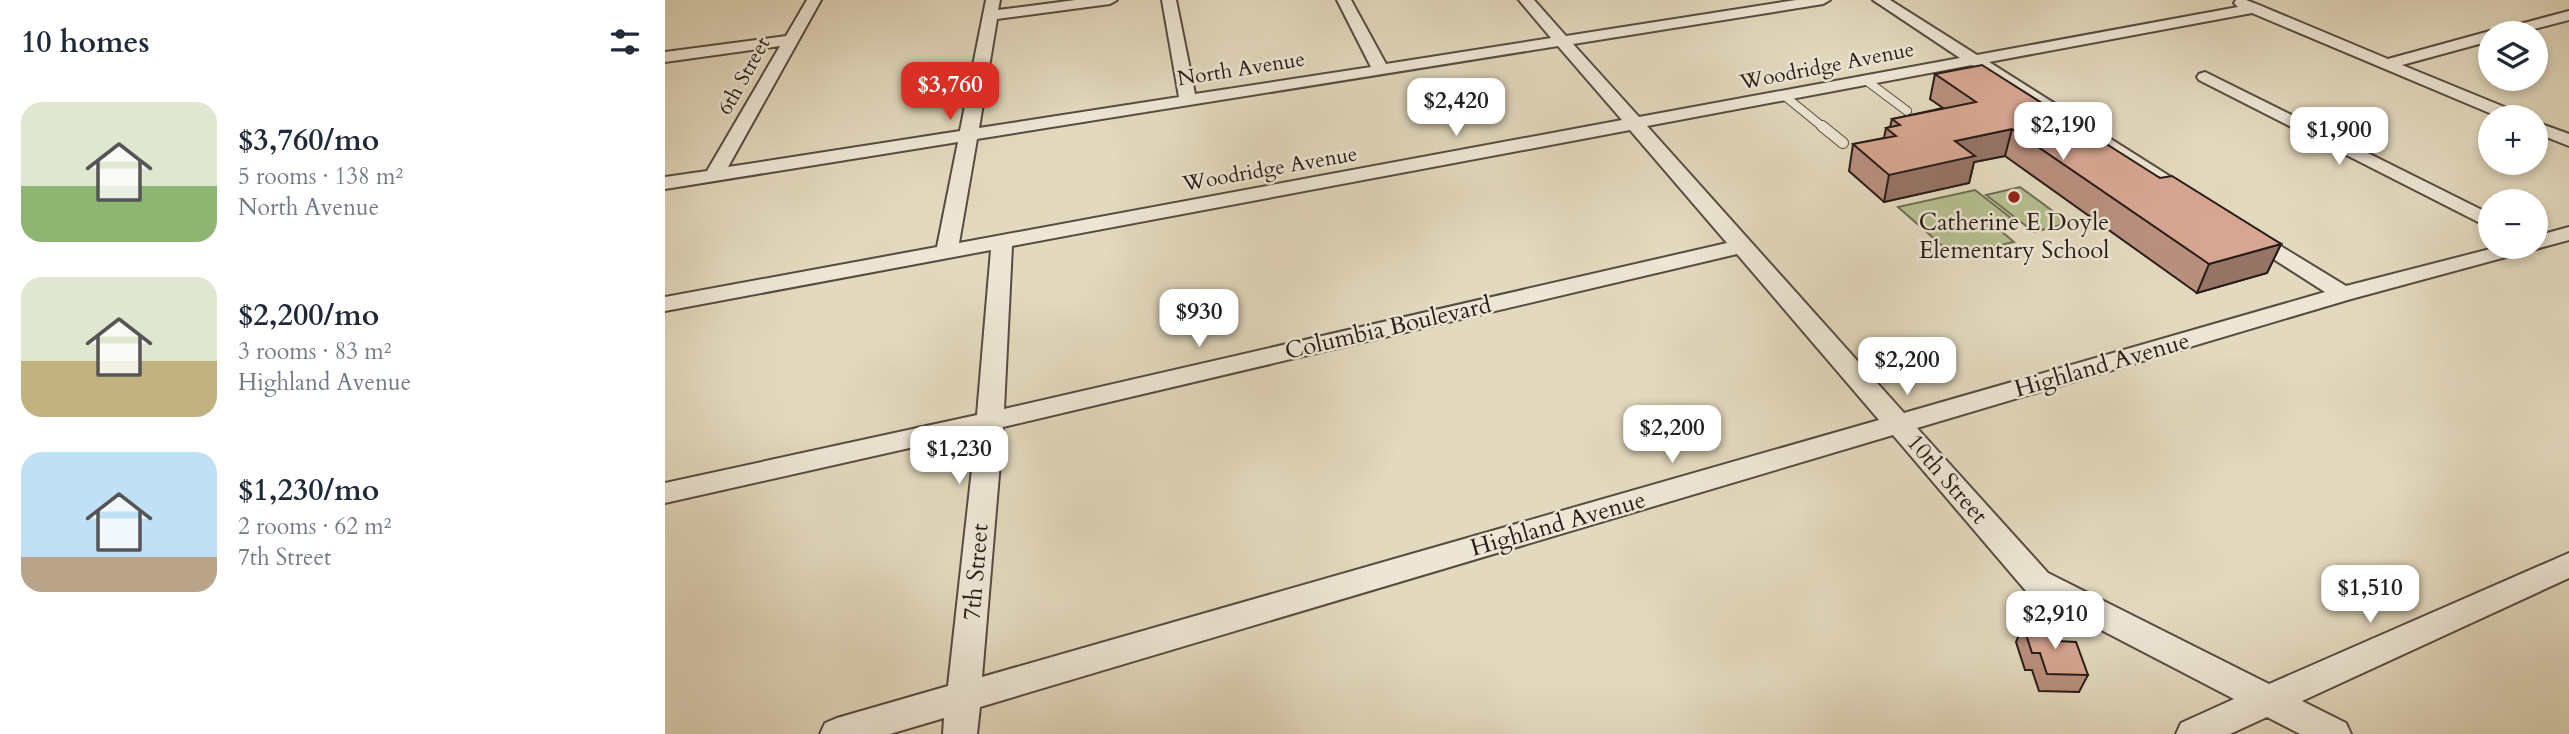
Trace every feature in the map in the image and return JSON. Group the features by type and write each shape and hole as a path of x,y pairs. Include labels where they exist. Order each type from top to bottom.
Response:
{"street":[{"name":"6th Street","path":"714,175 814,0"},
{"path":"947,252 992,8 1110,0"},
{"path":"1169,0 1188,100"},
{"path":"1343,0 1381,70"},
{"name":"10th Street","path":"1526,0 2037,582 2334,734"},
{"path":"1701,0 1721,16"},
{"name":"North Avenue","path":"665,183 1823,0"},
{"path":"1880,0 2205,207"},
{"path":"2245,3 2484,105"},
{"name":"Woodridge Avenue","path":"665,303 1867,82 2245,3"},
{"path":"2547,21 2569,15"},
{"path":"2386,64 2478,39"},
{"path":"665,57 790,40"},
{"path":"2205,77 2478,216"},
{"path":"2548,132 2569,141"},
{"path":"2228,221 2343,294"},
{"path":"2548,239 2569,233"},
{"name":"7th Street","path":"960,734 990,421 1002,242"},
{"name":"Columbia Boulevard","path":"665,493 990,421 1743,246"},
{"name":"Highland Avenue","path":"837,734 2343,294 2478,259"},
{"path":"2193,734 2569,565"}],"lane":[{"path":"1867,82 1907,111"},
{"path":"1786,97 1843,143"}],"green space":[{"path":"2020,187 2069,223 2034,232 1986,195"},
{"path":"1975,190 2015,221 1995,226 2014,242 1954,256 1898,207"}],"building":[{"path":"1982,65 2160,178 2172,176 2281,244 2209,264 2012,129 1955,141 1975,156 1889,175 1853,144 1896,136 1886,128 1900,125 1892,119 1976,102 1935,74"},
{"path":"2023,625 2052,626 2058,641 2076,642 2088,675 2047,674 2040,653 2032,653"}],"place":[{"name":"Catherine E Doyle Elementary School","path":"2014,197"}]}
